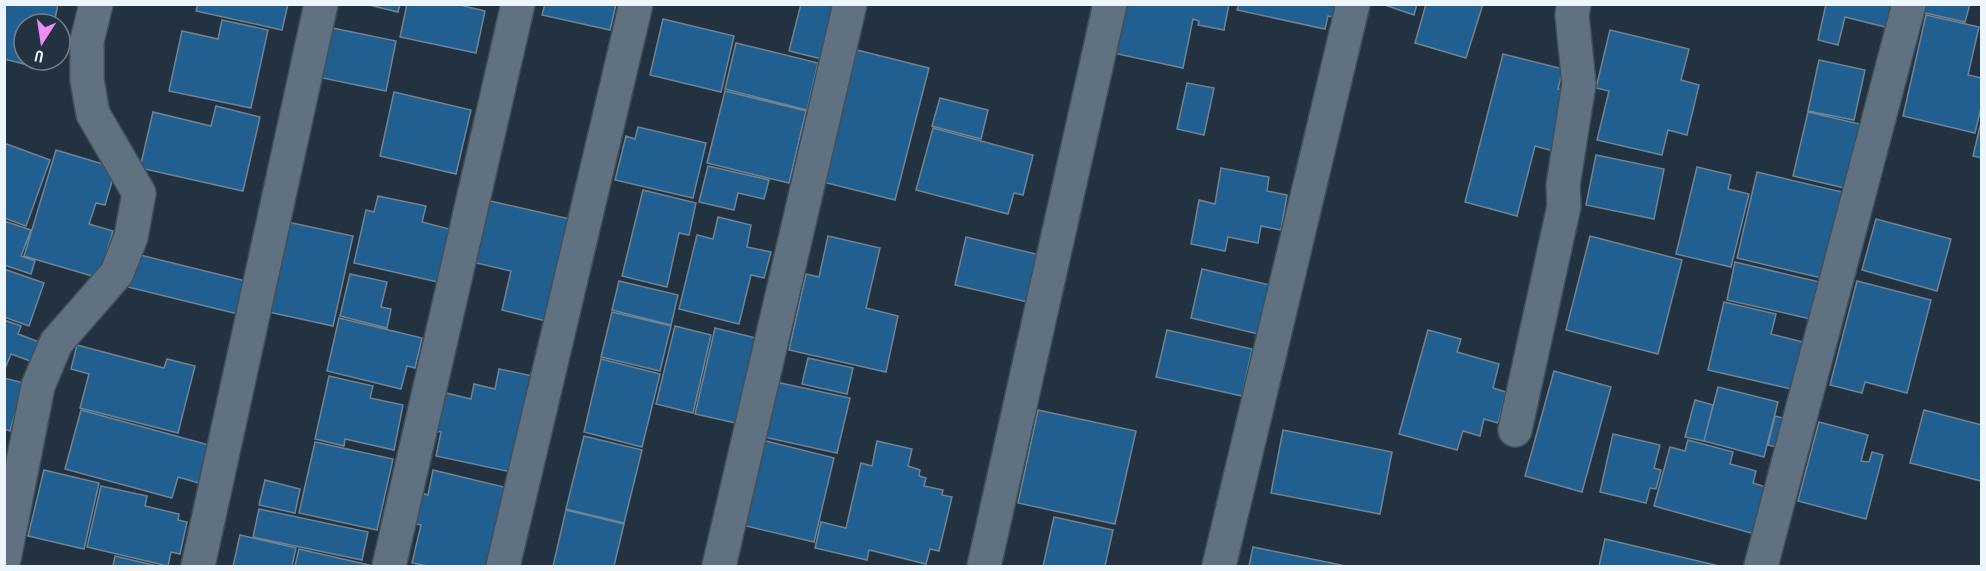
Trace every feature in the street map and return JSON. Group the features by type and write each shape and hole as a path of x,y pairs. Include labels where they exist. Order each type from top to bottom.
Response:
{"street":[{"path":"4,559 38,386 57,343 117,273 131,237 139,193 93,114 87,80 87,41 96,4"},
{"path":"198,567 321,4"},
{"path":"389,567 518,4"},
{"path":"503,567 636,4"},
{"path":"719,567 850,4"},
{"path":"984,567 1110,4"},
{"path":"1219,567 1353,4"},
{"path":"1515,430 1564,206 1563,185 1579,84 1572,15 1574,4"},
{"path":"1761,567 1909,4"}],"building":[{"path":"4,4 58,4 56,12 12,12 12,61 4,59"},
{"path":"198,4 288,4 282,30 196,11"},
{"path":"365,4 400,4 398,12"},
{"path":"407,4 456,4 485,11 476,53 400,37"},
{"path":"545,4 616,4 610,30 542,15"},
{"path":"801,4 836,4 822,59 789,51"},
{"path":"1123,4 1229,4 1224,30 1198,25 1199,21 1193,19 1183,68 1113,53"},
{"path":"1239,4 1342,4 1339,18 1328,16 1325,29 1237,10"},
{"path":"1382,4 1417,4 1414,15"},
{"path":"1426,4 1483,4 1466,58 1415,43"},
{"path":"1826,4 1895,4 1889,28 1845,17 1838,45 1818,40"},
{"path":"1923,4 1970,4 1965,22 1921,12"},
{"path":"1926,15 1979,27 1968,75 1982,78 1982,104 1975,133 1903,116"},
{"path":"663,19 734,36 721,92 650,75"},
{"path":"222,20 268,30 251,108 169,91 182,31 218,39"},
{"path":"323,26 396,41 386,91 313,76"},
{"path":"1610,30 1689,49 1681,80 1699,85 1687,135 1668,130 1662,155 1597,140 1609,91 1596,88"},
{"path":"736,43 818,63 807,110 725,89"},
{"path":"857,50 929,68 895,200 823,182"},
{"path":"1503,54 1563,69 1558,89 1565,90 1557,152 1535,146 1517,216 1465,202"},
{"path":"1819,60 1865,70 1854,120 1808,111"},
{"path":"1187,83 1214,88 1204,135 1177,129"},
{"path":"725,91 806,111 789,183 707,163"},
{"path":"394,92 471,110 456,174 380,156"},
{"path":"940,98 988,110 981,139 932,126"},
{"path":"216,106 260,117 243,191 140,168 153,112 211,126"},
{"path":"1808,112 1864,125 1849,189 1793,176"},
{"path":"1982,118 1982,158 1973,156"},
{"path":"638,127 706,143 693,198 615,180 626,136 635,139"},
{"path":"933,128 1033,155 1023,195 1014,193 1008,214 916,190"},
{"path":"4,143 50,160 26,226 4,218"},
{"path":"56,150 116,168 105,205 96,203 89,224 113,231 99,278 24,256"},
{"path":"1596,155 1664,169 1654,219 1586,205"},
{"path":"708,166 769,180 764,199 738,193 734,210 699,202"},
{"path":"1697,167 1731,175 1728,189 1749,194 1731,267 1676,254"},
{"path":"1221,168 1269,177 1267,191 1287,195 1281,230 1261,226 1258,243 1228,237 1225,251 1191,244 1199,200 1215,204"},
{"path":"1757,172 1846,193 1826,279 1737,258"},
{"path":"643,190 696,203 689,235 679,233 667,287 622,276"},
{"path":"378,196 426,206 422,222 449,229 438,282 354,263 366,210 374,212"},
{"path":"486,200 570,219 546,321 502,310 511,271 472,262"},
{"path":"718,217 751,225 747,247 771,252 764,278 751,275 739,324 679,309 697,235 713,239"},
{"path":"1876,219 1951,239 1937,291 1862,270"},
{"path":"4,221 31,230 21,256 35,261 31,274 4,265"},
{"path":"283,221 353,236 333,326 264,311"},
{"path":"828,236 880,248 866,308 898,316 886,372 789,350 806,274 819,277"},
{"path":"1590,236 1682,260 1658,354 1566,330"},
{"path":"966,237 1048,257 1036,304 955,285"},
{"path":"136,254 250,282 242,315 128,287"},
{"path":"1735,262 1824,283 1815,320 1727,300"},
{"path":"4,269 44,283 29,326 4,317"},
{"path":"1202,269 1283,288 1271,337 1191,318"},
{"path":"350,274 387,282 381,307 391,309 387,328 340,316"},
{"path":"619,281 678,295 671,325 612,310"},
{"path":"1857,281 1931,300 1907,393 1865,382 1862,393 1830,385"},
{"path":"1724,302 1776,314 1771,334 1807,343 1796,390 1708,370"},
{"path":"612,312 671,326 660,371 601,357"},
{"path":"339,318 422,338 415,368 407,366 401,389 327,371"},
{"path":"4,320 21,326 18,334 39,342 33,362 11,354 4,371"},
{"path":"675,326 711,335 693,413 656,404"},
{"path":"715,328 756,338 736,423 695,414"},
{"path":"1167,330 1252,349 1242,396 1156,377"},
{"path":"1428,330 1461,339 1457,352 1499,364 1493,388 1506,392 1498,423 1484,419 1480,436 1463,431 1457,450 1399,434"},
{"path":"77,345 164,368 167,359 195,366 178,433 80,408 89,374 71,369"},
{"path":"808,358 853,368 847,394 802,384"},
{"path":"601,359 660,374 642,447 584,432"},
{"path":"499,369 533,376 511,472 436,456 441,432 430,430 438,391 471,399 474,384 495,389"},
{"path":"1554,371 1611,387 1582,492 1525,476"},
{"path":"329,376 373,386 370,398 403,405 394,450 345,439 344,446 315,439"},
{"path":"4,378 24,383 10,431 4,429"},
{"path":"776,382 850,398 837,453 764,437"},
{"path":"1718,387 1778,402 1764,457 1704,441"},
{"path":"1695,400 1713,405 1704,441 1685,437"},
{"path":"81,410 209,445 199,483 178,477 172,498 65,469"},
{"path":"1038,410 1136,431 1115,524 1018,503"},
{"path":"1924,410 1982,425 1981,481 1910,463"},
{"path":"1775,416 1787,419 1779,448 1768,445"},
{"path":"1819,422 1868,435 1861,461 1869,462 1872,452 1883,455 1866,519 1798,501"},
{"path":"1283,430 1392,452 1380,514 1271,493"},
{"path":"1613,434 1660,445 1654,468 1661,470 1656,489 1650,488 1646,503 1600,492"},
{"path":"584,436 642,450 624,523 566,509"},
{"path":"762,440 834,458 814,542 742,525"},
{"path":"1688,440 1733,452 1730,464 1756,471 1753,483 1769,488 1762,536 1654,506 1670,447 1685,451"},
{"path":"877,441 912,449 908,466 920,470 919,476 926,478 924,486 943,490 942,495 952,497 939,551 930,549 926,564 869,550 867,560 815,548 821,522 846,528 861,463 872,466"},
{"path":"315,442 393,459 377,530 299,513"},
{"path":"44,470 99,483 84,549 28,536"},
{"path":"433,470 508,488 489,566 428,566 412,563 421,525 408,522 415,491 428,495"},
{"path":"265,480 300,489 295,513 259,505"},
{"path":"101,486 147,496 145,506 179,514 178,520 187,522 180,554 171,552 168,566 87,547"},
{"path":"259,509 368,532 362,560 253,537"},
{"path":"566,510 624,524 614,566 553,566"},
{"path":"1054,517 1113,530 1105,566 1043,566"},
{"path":"240,535 296,548 292,566 233,566"},
{"path":"1605,539 1719,566 1599,566"},
{"path":"1253,547 1346,566 1249,566"},
{"path":"299,549 369,565 295,566"},
{"path":"115,556 157,566 113,566"}]}
